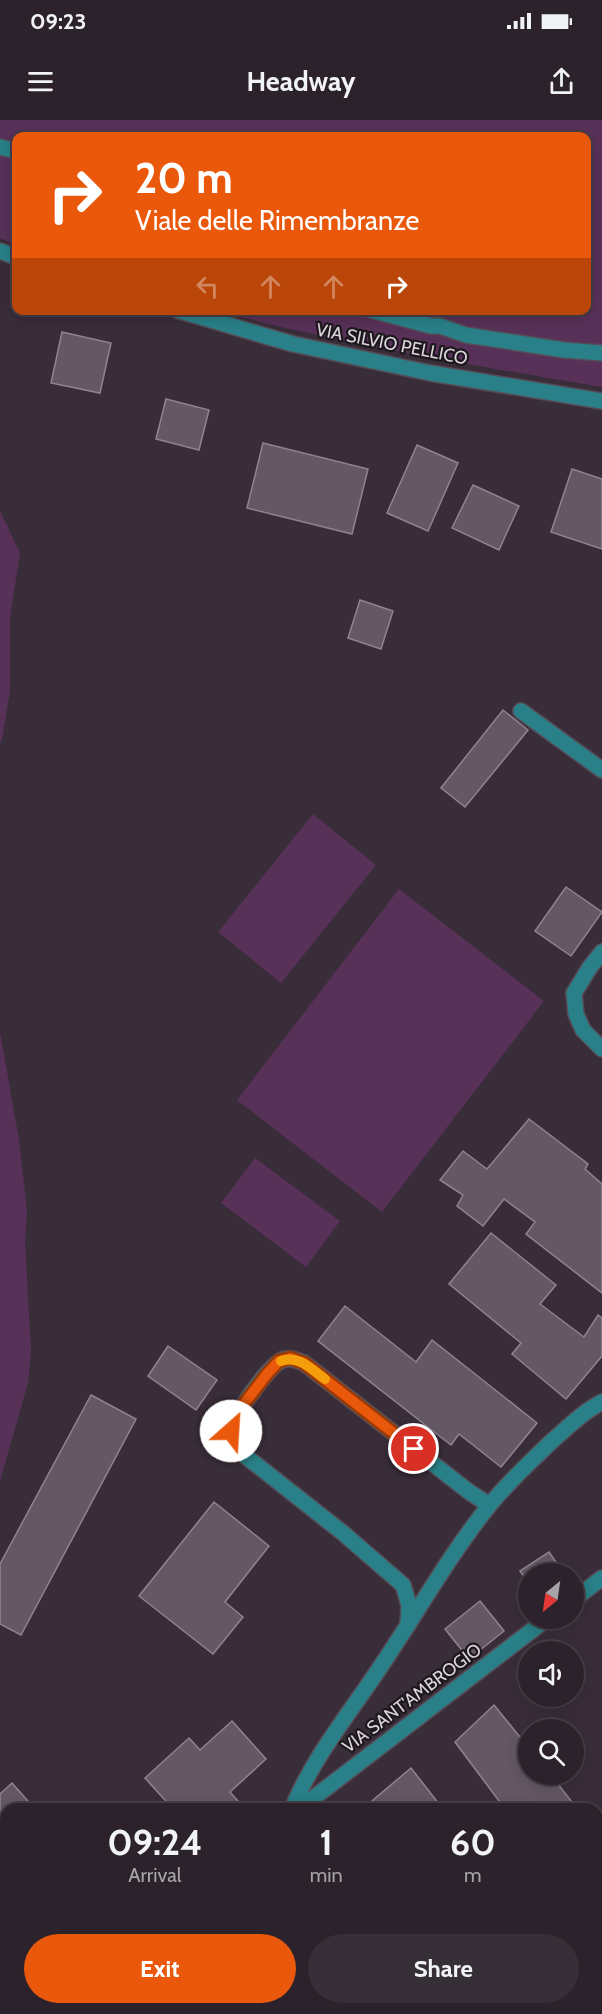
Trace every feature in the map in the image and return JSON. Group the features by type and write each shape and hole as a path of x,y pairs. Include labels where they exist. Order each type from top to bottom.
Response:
{"street":[{"name":"VIA SILVIO PELLICO","path":"194,315 293,344 418,371 602,401"},
{"path":"390,315 431,326 440,326 466,335 564,351 602,353"},
{"path":"521,711 602,770"},
{"path":"602,952 574,993 576,1014 583,1029 602,1049"},
{"path":"408,1625 409,1605 404,1585 343,1533 234,1447 231,1431 237,1413 279,1361 290,1358 297,1360 304,1363 489,1505"},
{"path":"294,1803 301,1786 316,1761 489,1505 558,1436 591,1408 602,1402"},
{"path":"584,1592 602,1578"},
{"name":"VIA SANT'AMBROGIO","path":"307,1803 534,1629"}],"shaded area":[{"path":"0,120 602,120 602,387 361,344 234,315 591,315 591,132 12,132 12,243 0,238"},
{"path":"0,511 20,553 10,618 10,691 0,743"},
{"path":"313,814 376,865 281,983 218,932"},
{"path":"399,889 544,1001 382,1212 237,1100"},
{"path":"0,1032 19,1140 27,1210 25,1241 31,1351 28,1383 0,1481"},
{"path":"255,1158 340,1221 306,1267 221,1203"}],"building":[{"path":"62,332 111,343 100,393 51,383"},
{"path":"166,399 209,410 199,450 156,439"},
{"path":"263,443 368,469 352,534 247,508"},
{"path":"417,445 458,463 428,531 387,513"},
{"path":"572,469 602,479 602,549 551,532"},
{"path":"473,485 519,506 499,550 452,528"},
{"path":"360,600 393,611 381,649 348,638"},
{"path":"503,710 528,730 465,807 441,788"},
{"path":"566,887 602,912 571,956 535,931"},
{"path":"529,1119 588,1164 585,1169 602,1184 602,1293 526,1234 535,1222 504,1199 483,1226 457,1206 463,1195 440,1180 463,1151 487,1169"},
{"path":"491,1233 556,1285 540,1304 584,1337 598,1315 602,1318 602,1356 566,1399 512,1354 521,1343 449,1284"},
{"path":"345,1306 416,1362 432,1340 537,1423 501,1467 459,1434 451,1445 318,1341"},
{"path":"168,1346 217,1380 196,1410 148,1376"},
{"path":"91,1395 136,1419 21,1635 0,1624 0,1564"},
{"path":"214,1502 269,1546 225,1602 243,1617 213,1654 139,1596"},
{"path":"549,1552 556,1563 532,1563"},
{"path":"480,1601 504,1631 469,1659 445,1629"},
{"path":"494,1705 518,1735 518,1785 559,1785 572,1802 501,1803 455,1742"},
{"path":"232,1721 266,1759 230,1792 240,1803 168,1803 145,1778 189,1738 200,1750"},
{"path":"411,1768 438,1803 373,1803 372,1801"},
{"path":"12,1783 30,1803 0,1803 0,1794"}],"slow traffic":[{"path":"281,1361 290,1358 304,1363 325,1379"}],"route":[{"path":"231,1431 237,1413 267,1374 279,1361 290,1358 304,1363 414,1449"}]}
